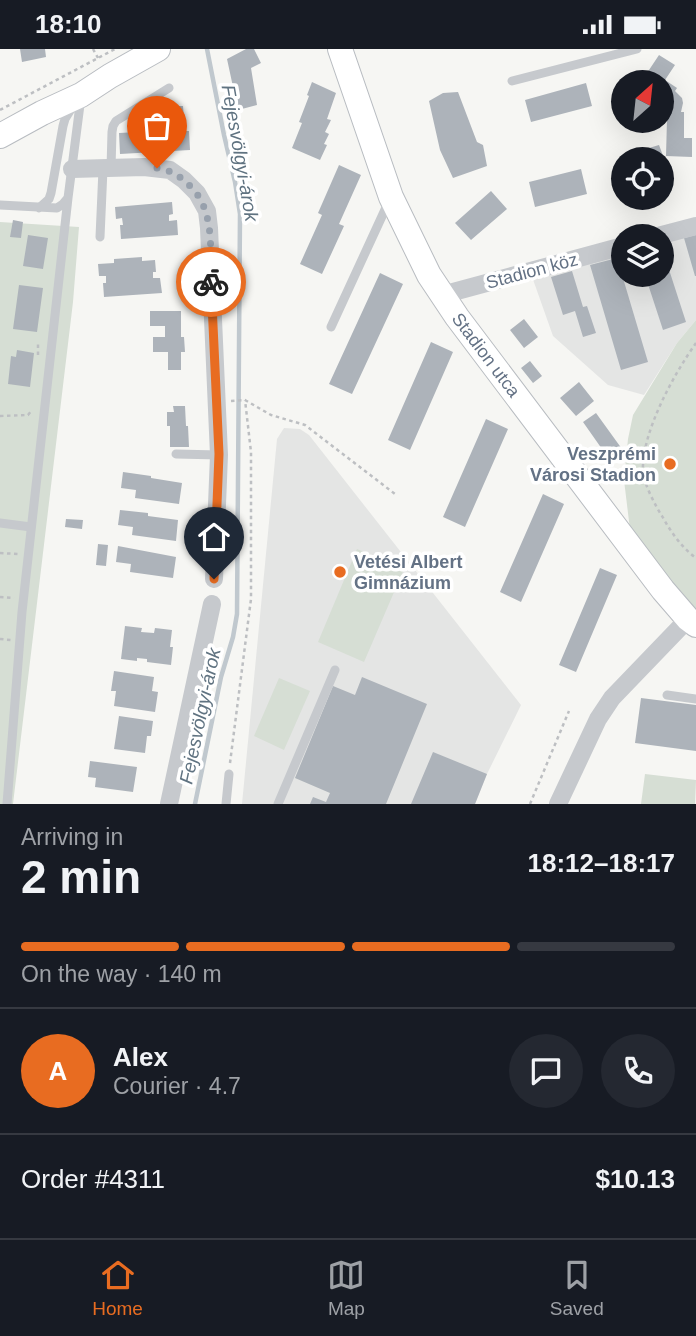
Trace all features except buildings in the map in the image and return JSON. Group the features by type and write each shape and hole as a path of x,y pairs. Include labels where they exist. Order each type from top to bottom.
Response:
{"street":[{"path":"0,136 81,96 158,49"},
{"name":"Stadion utca","path":"340,49 391,197 429,275 663,590 692,622"},
{"path":"72,169 170,170 197,193 207,211 219,454 214,579"},
{"path":"674,232 696,226"},
{"name":"Stadion köz","path":"442,295 611,249"},
{"path":"169,804 212,604"},
{"path":"558,804 598,719 612,698 692,622"}],"lane":[{"path":"512,81 637,49"},
{"path":"100,237 113,126 116,121 169,88"},
{"path":"7,804 22,612 81,96"},
{"path":"39,208 49,199 51,193 62,126 81,96"},
{"path":"331,327 391,197"},
{"path":"0,205 57,208 68,198"},
{"path":"176,454 219,454"},
{"path":"0,523 31,527"},
{"path":"278,804 335,670"},
{"path":"667,695 696,699"},
{"path":"226,804 229,774"}],"path":[{"path":"0,110 116,49"},
{"path":"38,341 38,354"},
{"path":"696,343 660,404 644,454 643,474 656,506 668,526 678,541 696,558"},
{"path":"230,401 244,400 271,415 305,425 395,494"},
{"path":"229,774 251,599 251,452 244,400"},
{"path":"0,417 28,415 35,405"},
{"path":"0,553 28,555"},
{"path":"530,804 569,711"}],"shaded area":[{"path":"0,222 79,227 73,302 13,804 0,804"},
{"path":"696,226 696,320 677,343 644,395 608,385 553,336 530,271 611,249 611,287 674,287 674,232"},
{"path":"696,320 696,625 632,546 624,480 633,415 677,343"},
{"name":"Vetési Albert Gimnázium","path":"284,428 300,429 309,435 521,705 475,804 242,804 277,439"},
{"path":"357,549 404,569 364,662 318,642"},
{"path":"279,678 310,691 284,750 254,736"},
{"path":"645,774 696,780 695,804 641,804"}],"waterway":[{"name":"Fejesvölgyi-árok","path":"195,804 237,614 240,214 207,49"}],"way so far":[{"path":"157,168 170,170 184,180 197,193 207,211 211,282"}],"place":[{"name":"Veszprémi Városi Stadion","path":"670,464"},
{"name":"Vetési Albert Gimnázium","path":"340,572"}],"route":[{"path":"211,282 219,454 214,579"}]}
